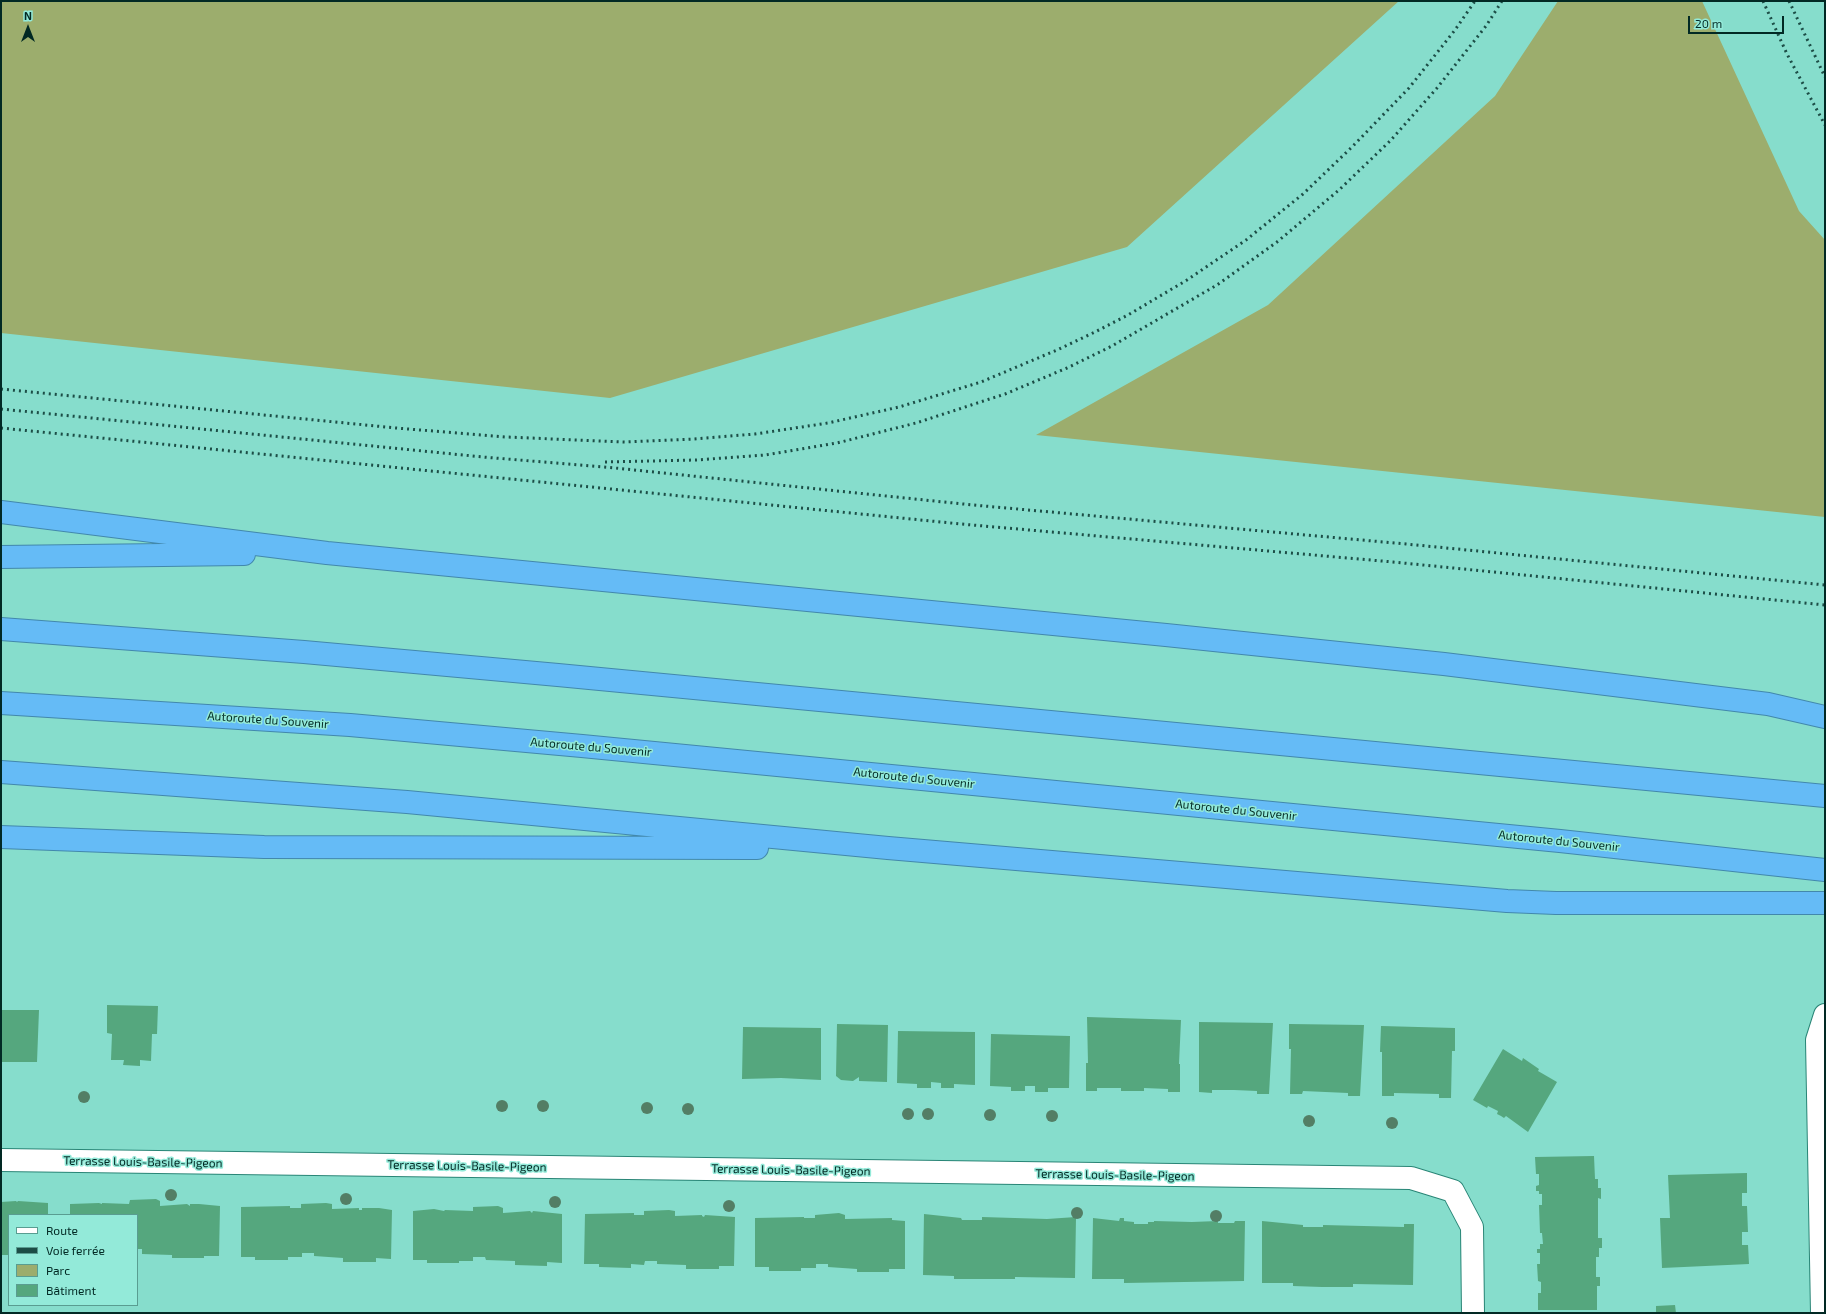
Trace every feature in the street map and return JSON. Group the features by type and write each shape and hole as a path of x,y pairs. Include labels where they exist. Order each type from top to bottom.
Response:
{"highway":[{"path":"1,512 327,553 1334,652 1768,704 1825,717"},
{"path":"1,557 327,553"},
{"path":"1,629 304,652 534,673 1825,796"},
{"name":"Autoroute du Souvenir","path":"1,703 350,725 589,746 1560,841 1825,870"},
{"path":"1,772 407,802 888,848 1507,901 1556,904 1825,903"},
{"path":"1,837 272,847 888,848"}],"street":[{"path":"1822,1313 1817,1040 1825,1016"},
{"name":"Terrasse Louis-Basile-Pigeon","path":"1,1160 1411,1178 1453,1191 1472,1227 1473,1313"}],"green space":[{"path":"1,1 1399,1 1127,247 610,398 1,333"},
{"path":"1558,1 1702,1 1799,211 1825,240 1825,517 1036,435 1268,305 1495,96"}],"building":[{"path":"107,1005 158,1006 157,1034 152,1034 151,1061 140,1060 140,1066 123,1065 124,1060 111,1060 112,1034 107,1033"},
{"path":"1,1010 39,1010 37,1062 1,1062"},
{"path":"1087,1017 1181,1020 1179,1064 1180,1092 1168,1092 1168,1089 1144,1088 1144,1091 1121,1091 1121,1088 1097,1088 1097,1091 1086,1091 1086,1063 1088,1063"},
{"path":"1199,1022 1273,1023 1269,1094 1257,1094 1257,1091 1234,1090 1212,1090 1212,1093 1199,1092"},
{"path":"837,1024 888,1025 887,1082 859,1081 859,1077 853,1081 841,1080 836,1076"},
{"path":"1289,1024 1364,1025 1360,1096 1348,1096 1348,1093 1303,1091 1302,1094 1290,1094 1291,1049 1289,1049"},
{"path":"1381,1026 1455,1028 1455,1051 1452,1051 1451,1098 1439,1098 1439,1094 1394,1093 1394,1096 1382,1096 1382,1052 1380,1052"},
{"path":"743,1027 821,1028 821,1080 781,1078 742,1079"},
{"path":"898,1031 975,1032 975,1085 954,1084 954,1088 941,1088 941,1083 931,1082 931,1088 917,1088 917,1084 897,1083"},
{"path":"991,1034 1070,1036 1069,1088 1048,1088 1048,1092 1035,1092 1035,1086 1025,1086 1025,1091 1011,1091 1011,1087 990,1086"},
{"path":"1503,1049 1522,1061 1523,1058 1539,1069 1538,1071 1557,1082 1528,1132 1506,1116 1504,1118 1497,1114 1498,1111 1488,1106 1487,1108 1473,1100"},
{"path":"1594,1156 1595,1179 1598,1179 1598,1188 1601,1188 1601,1199 1598,1198 1598,1238 1602,1238 1602,1248 1599,1248 1599,1257 1596,1257 1596,1277 1600,1277 1600,1286 1597,1286 1597,1310 1538,1310 1538,1293 1541,1293 1541,1282 1538,1281 1537,1264 1540,1264 1540,1253 1537,1253 1537,1249 1540,1249 1540,1244 1543,1244 1542,1233 1540,1233 1539,1205 1542,1205 1542,1194 1539,1194 1539,1191 1536,1191 1536,1186 1539,1185 1539,1174 1536,1174 1535,1157"},
{"path":"1747,1173 1747,1193 1742,1193 1742,1206 1747,1206 1748,1232 1742,1232 1742,1245 1748,1245 1749,1264 1662,1268 1660,1218 1670,1218 1668,1175"},
{"path":"156,1199 160,1201 160,1206 187,1204 190,1206 190,1204 199,1204 220,1206 219,1256 204,1256 204,1258 172,1258 172,1255 142,1254 142,1249 138,1249 138,1214 70,1214 70,1204 129,1204 130,1200"},
{"path":"18,1201 48,1203 48,1214 8,1214 8,1255 1,1255 1,1202"},
{"path":"301,1204 332,1204 332,1209 359,1208 359,1210 362,1210 362,1208 379,1208 392,1210 391,1259 376,1258 376,1262 343,1262 343,1258 314,1256 314,1253 302,1253 302,1257 288,1257 288,1260 255,1260 255,1257 241,1257 241,1207 290,1206 290,1208 301,1208"},
{"path":"498,1206 503,1208 503,1213 530,1211 532,1213 533,1211 562,1214 562,1263 547,1262 547,1266 515,1265 515,1261 486,1260 485,1257 473,1257 473,1261 459,1261 459,1263 427,1263 427,1260 413,1260 413,1211 434,1209 444,1211 473,1211 473,1207"},
{"path":"644,1211 675,1211 675,1216 702,1215 704,1217 705,1215 735,1217 734,1266 719,1266 719,1269 686,1269 686,1265 657,1264 657,1261 645,1261 644,1265 631,1264 631,1268 599,1267 599,1264 584,1264 585,1214 634,1213 634,1215 644,1215"},
{"path":"839,1213 845,1215 845,1219 892,1218 892,1220 905,1221 905,1269 889,1269 889,1272 857,1272 857,1269 828,1267 828,1264 816,1264 816,1268 801,1268 801,1271 769,1271 769,1267 755,1267 755,1218 815,1218 815,1215"},
{"path":"924,1214 961,1218 962,1220 982,1220 982,1217 1047,1219 1076,1217 1075,1278 1015,1277 1015,1279 954,1279 954,1276 923,1275"},
{"path":"1093,1218 1119,1221 1120,1218 1124,1218 1124,1221 1134,1222 1134,1224 1148,1224 1148,1222 1154,1221 1218,1221 1218,1223 1234,1223 1235,1221 1245,1221 1244,1281 1124,1283 1124,1279 1092,1279"},
{"path":"1262,1221 1303,1225 1303,1227 1323,1227 1323,1225 1404,1227 1404,1224 1414,1224 1413,1285 1353,1284 1353,1287 1322,1287 1293,1286 1293,1283 1262,1283"},
{"path":"1675,1305 1676,1313 1656,1313 1656,1306"}],"railway":[{"path":"1,389 396,428 506,437 625,442 694,439 755,434 828,423 899,407 981,382 1057,350 1095,332 1128,315 1187,280 1246,240 1303,194 1352,147 1409,88 1455,30 1475,1"},
{"path":"605,462 696,460 765,455 837,443 916,423 1005,394 1067,368 1112,346 1217,285 1277,242 1339,190 1390,141 1437,88 1486,26 1502,1"},
{"path":"1763,1 1787,54 1825,125"},
{"path":"1789,1 1825,77"},
{"path":"1,409 483,457 615,468 973,505 1406,544 1825,585"},
{"path":"1,428 961,524 1393,562 1825,605"}]}
